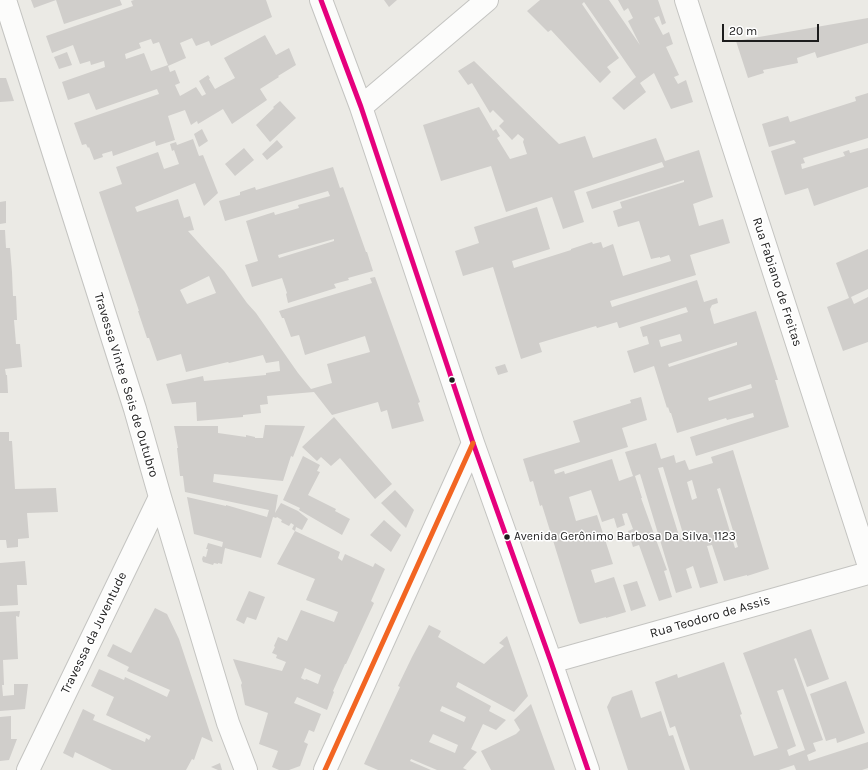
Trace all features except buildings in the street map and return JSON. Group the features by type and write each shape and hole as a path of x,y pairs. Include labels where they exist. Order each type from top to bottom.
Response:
{"street":[{"name":"Travessa Vinte e Seis de Outubro","path":"5,0 135,408 160,497 228,723 246,770"},
{"path":"321,0 361,107 473,443 588,770"},
{"path":"361,107 488,0"},
{"name":"Rua Fabiano de Freitas","path":"686,0 868,563"},
{"path":"325,770 473,443"},
{"name":"Travessa da Juventude","path":"28,770 160,497"},
{"name":"Rua Teodoro de Assis","path":"551,662 868,573"}],"transit line":[{"path":"321,0 361,107 473,443 588,770"},
{"path":"325,770 473,443"}],"place":[{"name":"Avenida Gerônimo Barbosa Da Silva, 1123","path":"507,537"}]}
